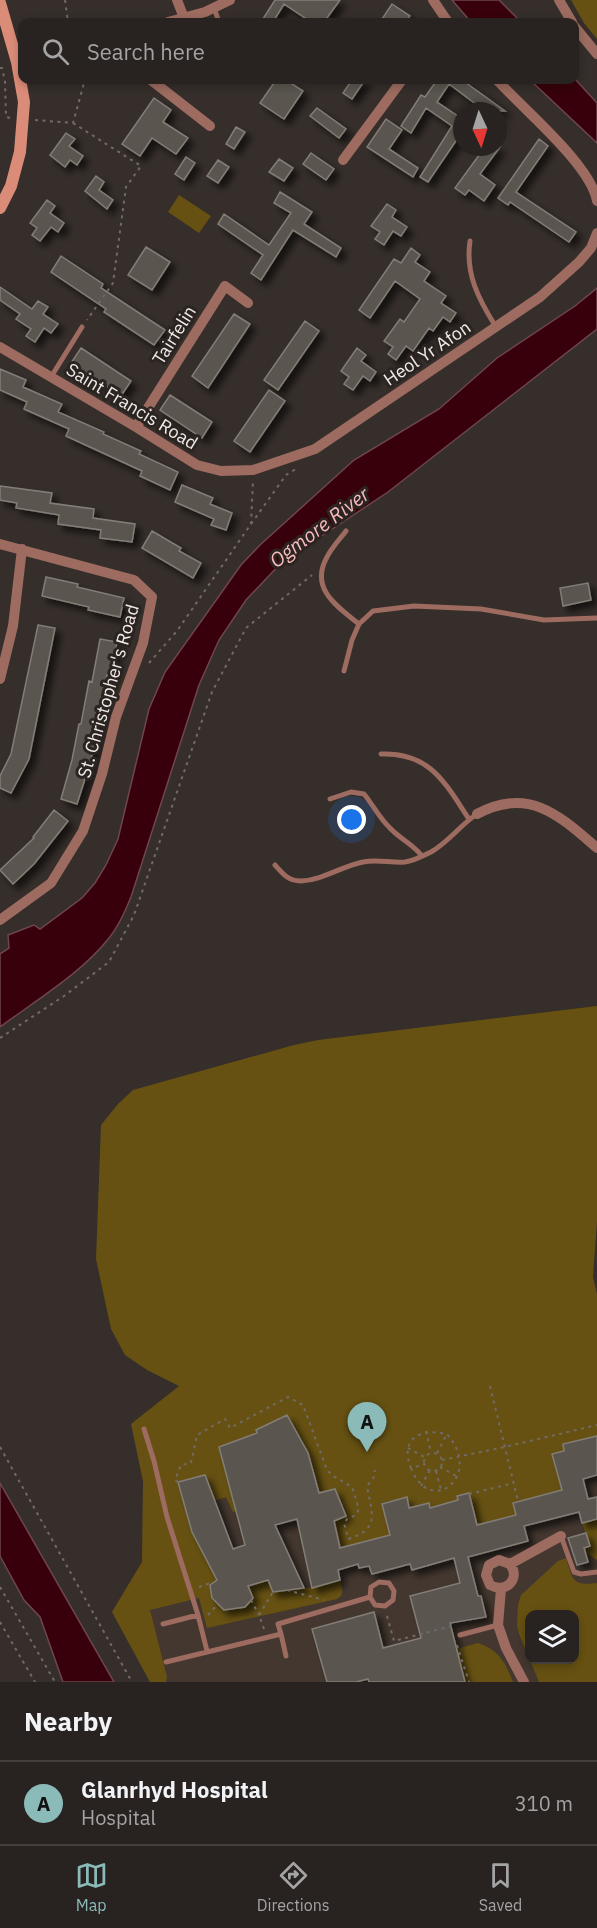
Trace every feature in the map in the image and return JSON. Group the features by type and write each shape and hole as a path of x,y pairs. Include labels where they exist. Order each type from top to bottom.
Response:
{"street":[{"path":"177,0 184,18 230,0"},
{"path":"433,0 444,18"},
{"path":"559,0 570,18"},
{"path":"0,3 18,55"},
{"path":"579,32 597,54"},
{"path":"0,208 11,186 20,152 24,102 22,84"},
{"path":"156,84 210,126"},
{"path":"343,160 399,84"},
{"path":"502,84 577,162 596,191 597,201"},
{"name":"Heol Yr Afon","path":"253,470 315,448 540,297 591,248 597,233"},
{"name":"Tairfelin","path":"136,427 225,286 248,303"},
{"name":"Saint Francis Road","path":"0,347 197,465 221,471 253,470"},
{"name":"St. Christopher's Road","path":"0,544 134,580 152,597 143,643 116,717 102,774 84,831 51,884 0,920"},
{"path":"0,679 14,626 22,549"},
{"path":"473,816 491,806 524,803 540,807 560,816 597,848"},
{"path":"510,1564 561,1536"},
{"path":"499,1560 510,1564 514,1574 511,1584 501,1589 490,1585 486,1575 489,1565 499,1560"},
{"path":"501,1589 498,1625 506,1648 524,1682"}],"lane":[{"path":"214,8 218,18"},
{"path":"471,241 468,257 478,297 496,327"},
{"path":"51,377 82,327"},
{"path":"346,531 329,553 323,566 322,581 327,596 332,602 360,624"},
{"path":"344,671 352,640 360,624 373,611 414,606 481,609 544,620 597,618"},
{"path":"275,865 287,878 300,881 364,861 404,862 422,856 450,839 473,816 426,765 413,757 381,754"},
{"path":"330,799 351,792 364,795 387,826 416,847 422,856"},
{"path":"144,1429 167,1517 207,1651"},
{"path":"561,1536 574,1572 581,1574 597,1572"},
{"path":"384,1581 392,1586 395,1596 385,1606 375,1605 370,1597 369,1592 375,1584 384,1581"},
{"path":"286,1656 278,1624 370,1597"},
{"path":"163,1624 198,1615"},
{"path":"460,1635 498,1625"},
{"path":"166,1662 281,1634"}],"path":[{"path":"65,0 67,18"},
{"path":"0,68 2,68 5,81 6,117 16,118"},
{"path":"73,123 84,84"},
{"path":"34,120 73,123 141,166 126,187 112,283 82,327"},
{"path":"145,667 177,631 251,524 253,470"},
{"path":"0,1038 64,996 109,962 134,915 212,692 246,628 323,566"},
{"path":"490,1386 518,1502"},
{"path":"178,1482 175,1480 181,1466 190,1463 197,1435 225,1419 230,1428 288,1397 303,1405 330,1474 352,1486 359,1509 356,1515 344,1523 348,1539 363,1533 370,1525 373,1512 367,1486 374,1477 375,1470"},
{"path":"442,1460 597,1425"},
{"path":"426,1431 431,1453"},
{"path":"426,1431 447,1434 459,1456 458,1477 451,1486 441,1490 427,1489 422,1486 411,1468 408,1448 415,1438 426,1431"},
{"path":"437,1454 447,1434"},
{"path":"0,1448 132,1682"},
{"path":"408,1448 426,1458"},
{"path":"431,1453 437,1454 442,1460"},
{"path":"431,1453 426,1458 425,1464 430,1470 436,1471"},
{"path":"436,1471 442,1460"},
{"path":"411,1468 425,1464"},
{"path":"440,1467 458,1477"},
{"path":"422,1486 430,1470"},
{"path":"436,1471 441,1490"},
{"path":"469,1494 514,1483"},
{"path":"190,1591 213,1582"},
{"path":"0,1587 55,1682"},
{"path":"287,1590 342,1605"},
{"path":"259,1615 273,1592"},
{"path":"251,1599 267,1638"},
{"path":"200,1623 218,1604"},
{"path":"385,1606 394,1641 452,1626 469,1682"},
{"path":"0,1622 35,1682"}],"shaded area":[{"path":"571,0 597,0 597,39 584,23"},
{"path":"179,195 211,216 199,233 168,212"},
{"path":"597,1006 597,1221 593,1277 597,1294 597,1436 563,1444 564,1451 553,1454 562,1490 513,1503 516,1515 477,1525 469,1493 457,1496 458,1500 430,1508 409,1508 406,1497 382,1503 388,1529 400,1526 402,1531 378,1538 380,1549 369,1541 343,1547 340,1546 335,1528 326,1524 346,1516 336,1489 319,1493 308,1453 287,1415 257,1430 257,1433 219,1447 229,1485 241,1511 233,1512 226,1497 214,1501 205,1475 179,1482 193,1534 217,1580 210,1585 212,1598 223,1609 245,1607 253,1598 248,1586 268,1580 273,1591 315,1587 340,1580 341,1595 337,1599 207,1628 199,1598 150,1610 167,1677 166,1682 150,1682 112,1612 142,1562 143,1481 131,1424 179,1386 147,1370 125,1355 111,1329 96,1259 101,1125 133,1090 294,1045 318,1040"},
{"path":"597,1294 597,1682 150,1682 112,1612 142,1562 143,1481 131,1424"},
{"path":"597,1519 597,1560 585,1552 584,1548 590,1546 582,1523"},
{"path":"566,1558 575,1580 583,1583 597,1583 597,1682 539,1682 532,1664 579,1664 579,1610 525,1610 525,1648 517,1625 521,1595 558,1561"},
{"path":"478,1643 496,1653 513,1682 465,1682 456,1649"}],"water":[{"path":"452,0 499,0 517,18 468,18"},
{"path":"579,83 597,103 597,143 534,84"},
{"name":"Ogmore River","path":"597,288 597,329 388,492 281,563 246,600 219,640 199,685 131,897 119,924 86,963 0,1027 0,954 9,948 8,935 34,925 40,929 82,898 95,883 118,839 149,709 165,672 241,565 354,460 439,409 497,358 575,306"},
{"path":"0,1483 114,1682 63,1682 40,1617 24,1600 0,1556"}],"building":[{"path":"275,0 340,0 327,18 305,18 284,4 275,18 264,18"},
{"path":"392,4 410,16 408,18 383,18"},
{"path":"273,84 292,84 303,91 284,119 260,103"},
{"path":"349,84 362,84 352,99 343,93"},
{"path":"434,84 449,84 437,102 453,113 453,145 428,182 420,177 452,126 426,108 411,133 401,126 421,95 425,97"},
{"path":"449,84 468,84 493,102 473,102"},
{"path":"154,98 171,110 163,122 188,138 176,154 152,138 140,156 122,144"},
{"path":"317,108 346,129 339,138 310,116"},
{"path":"386,119 402,130 389,149 418,168 413,177 367,147"},
{"path":"236,127 245,132 234,149 226,144"},
{"path":"66,133 75,139 69,146 83,156 77,165 70,160 65,167 50,155"},
{"path":"539,139 548,146 516,192 576,232 569,242 510,202 508,205 498,198"},
{"path":"311,153 334,169 326,180 303,164"},
{"path":"478,156 493,156 480,174 495,185 484,201 469,190 465,195 455,188"},
{"path":"186,157 195,163 184,180 175,174"},
{"path":"279,159 293,168 284,181 269,172"},
{"path":"218,160 229,167 218,183 207,176"},
{"path":"96,176 104,182 99,190 113,200 107,209 85,191"},
{"path":"280,192 312,212 304,224 341,248 336,257 293,230 261,280 251,273 263,255 218,224 224,214 269,245 291,213 274,203"},
{"path":"47,200 55,206 50,213 64,223 58,232 51,227 40,241 32,235 37,228 30,223"},
{"path":"387,204 396,210 392,217 407,227 401,236 393,231 384,245 375,239 380,232 371,226"},
{"path":"146,247 170,262 152,290 128,275"},
{"path":"411,248 420,255 415,262 430,272 424,281 446,296 441,303 456,313 450,322 443,317 433,331 429,328 413,351 406,346 396,360 388,354 393,347 384,341 400,319 404,322 420,299 395,281 370,318 359,310 394,259 401,263"},
{"path":"61,256 103,284 101,288 165,330 154,345 104,312 106,309 51,272"},
{"path":"0,287 32,309 38,301 48,307 43,314 58,324 51,333 44,328 35,342 26,336 31,329 16,319 20,314 0,300"},
{"path":"234,314 250,324 208,388 192,376"},
{"path":"305,321 319,331 278,390 264,380"},
{"path":"81,348 131,381 121,396 71,363"},
{"path":"357,348 366,355 361,361 376,372 370,381 363,376 353,390 344,384 349,377 341,371"},
{"path":"0,369 26,380 23,387 62,404 58,412 104,432 103,434 141,451 139,454 178,472 170,490 140,476 142,471 66,436 69,429 24,409 27,402 0,390"},
{"path":"269,390 285,401 250,452 234,441"},
{"path":"170,395 212,422 202,438 160,410"},
{"path":"182,485 213,498 210,504 232,513 226,530 211,525 214,519 175,502"},
{"path":"0,486 52,493 50,503 94,509 93,518 135,524 132,542 100,538 101,530 58,524 59,515 16,508 17,503 0,500"},
{"path":"152,531 181,548 179,551 201,563 193,578 142,548"},
{"path":"46,577 124,598 120,617 42,596"},
{"path":"588,583 591,600 563,606 560,588"},
{"path":"38,625 55,628 29,759 11,793 0,788 0,776 11,754"},
{"path":"100,639 117,642 110,675 107,675 91,760 77,804 61,799 79,724 81,724 89,681 92,682"},
{"path":"54,810 68,821 34,864 13,884 0,870 34,838"},
{"path":"287,1415 308,1453 319,1493 335,1489 346,1516 334,1521 340,1548 390,1535 382,1504 407,1497 409,1508 429,1503 430,1508 458,1500 457,1496 469,1493 477,1525 516,1515 513,1503 562,1490 552,1454 564,1451 563,1444 597,1436 597,1475 583,1479 588,1499 597,1497 597,1519 582,1523 579,1512 524,1526 528,1541 468,1557 486,1617 450,1623 465,1682 369,1682 368,1679 356,1682 327,1682 312,1629 374,1612 383,1648 421,1638 410,1596 460,1583 454,1558 412,1570 410,1564 372,1574 369,1566 359,1568 358,1564 338,1570 340,1580 312,1588 297,1519 275,1525 304,1588 273,1592 268,1580 248,1586 253,1598 245,1607 224,1610 212,1598 210,1585 217,1580 192,1532 178,1482 205,1475 233,1549 245,1545 219,1447 257,1433 256,1430"},
{"path":"586,1533 590,1546 584,1548 588,1562 577,1565 568,1538"}],"place":[{"name":"Glanrhyd Hospital","path":"367,1452"}]}
